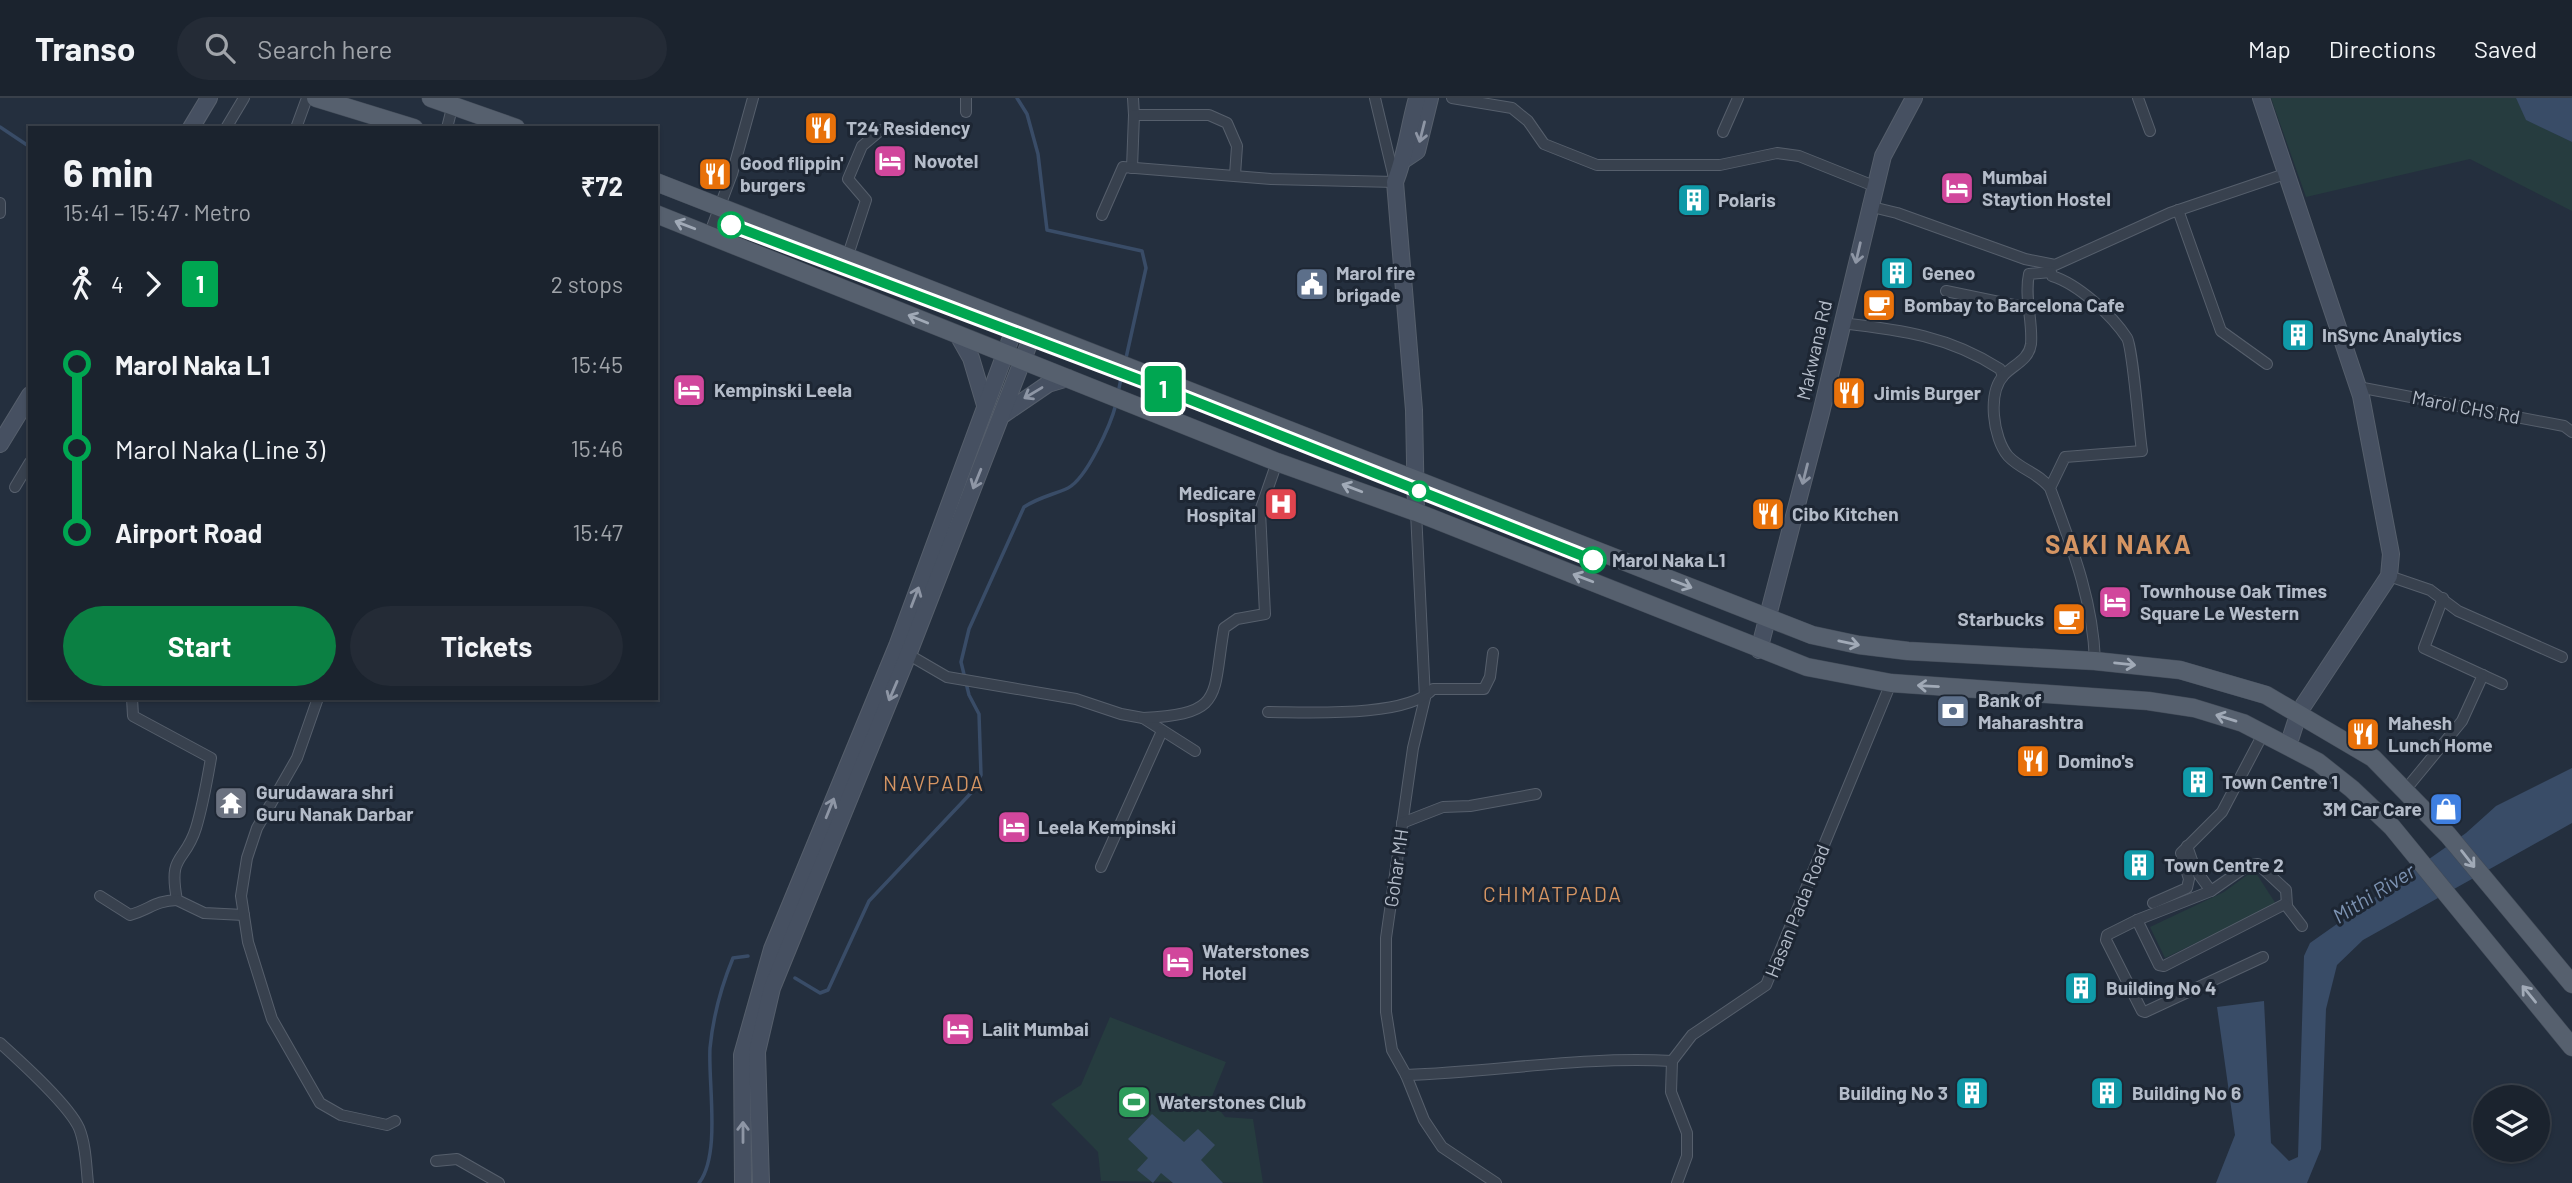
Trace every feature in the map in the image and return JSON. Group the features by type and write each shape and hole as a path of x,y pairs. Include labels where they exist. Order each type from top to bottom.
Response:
{"main road":[{"path":"192,126 209,98"},
{"path":"316,98 407,126"},
{"path":"431,98 454,101 511,126"},
{"path":"1405,159 1403,148 1417,98"},
{"path":"1416,512 1413,479 1414,410 1395,182 1405,159 1417,151 1430,98"},
{"name":"Makwana Rd","path":"1759,650 1882,156 1914,98"},
{"path":"2261,98 2358,387 2391,554 2389,576 2299,712 2288,746"},
{"path":"658,183 1812,635 1859,645 2095,660 2180,670 2266,695 2373,758 2406,789 2448,835 2572,984"},
{"path":"658,215 1277,462 1416,512 1807,667 1891,683 2148,701 2194,708 2243,723 2318,762 2352,789 2417,856 2453,898 2572,1047"},
{"path":"761,1183 757,1052 772,988 902,650 1016,324"},
{"path":"743,1183 742,1055 772,949 1002,416 1034,331"},
{"path":"958,335 971,358 985,407"},
{"path":"1002,416 1048,384 1068,378"},
{"path":"0,444 28,398"},
{"path":"1318,475 1330,445"}],"street":[{"path":"227,126 244,98"},
{"path":"297,126 307,98"},
{"path":"709,234 746,132 753,98"},
{"path":"966,98 966,112"},
{"path":"1132,168 1133,98"},
{"path":"1102,215 1123,167 1395,182 1375,98"},
{"path":"1452,98 1512,108 1528,121 1544,144 1597,164 1720,164 1777,153 1799,156 1874,186"},
{"path":"1723,132 1738,98"},
{"path":"2138,98 2150,131"},
{"path":"448,126 454,101"},
{"path":"1134,116 1209,115 1221,119 1232,128 1236,138 1235,175"},
{"path":"847,258 866,200 848,179 862,146 881,130"},
{"path":"1868,206 1897,213 2025,259 2055,265 2178,210 2288,173"},
{"path":"0,203 0,213"},
{"path":"2178,210 2221,331 2267,364"},
{"path":"2050,488 2065,457 2142,452 2128,339 2083,292 2067,281 2052,276 2051,272 2029,274 2031,346 2022,362 2003,376 1993,398 2003,448 2010,458 2042,477 2050,488 2080,569 2094,626 2095,660"},
{"path":"1946,291 2028,308"},
{"path":"1842,323 1941,339 1975,353 2000,369 2003,376"},
{"name":"Marol CHS Rd","path":"2358,387 2564,426 2572,432"},
{"path":"902,650 947,677 1076,699 1121,714 1143,718 1182,714 1208,704 1215,692 1224,628 1237,619 1265,614 1260,511 1277,462"},
{"path":"15,486 28,464"},
{"name":"Gohar MH","path":"1416,512 1424,698 1402,823 1386,938 1384,979 1392,1050 1406,1074 1424,1120 1442,1147 1496,1183"},
{"path":"2389,576 2444,598 2458,611 2563,657"},
{"path":"2444,598 2424,648 2502,684"},
{"path":"1268,712 1345,712 1384,708 1424,698 1433,689 1484,689 1490,677 1493,653"},
{"path":"2406,789 2462,721 2483,675"},
{"name":"Hasan Pada Road","path":"1672,1061 1692,1035 1766,985 1891,683"},
{"path":"132,700 132,716 211,758 195,832 176,861 173,877 177,900"},
{"path":"317,700 297,758 257,828 247,858 241,896 248,942 272,1019 320,1102 341,1115 387,1125 395,1121"},
{"path":"1143,718 1161,732 1195,751"},
{"path":"1101,867 1161,732"},
{"path":"2153,903 2188,888 2189,879 2181,853 2222,812 2263,733"},
{"path":"1402,823 1443,807 1470,806 1536,794"},
{"path":"2187,846 2195,869 2211,891"},
{"path":"2263,957 2145,1012 2142,1011 2106,940 2107,935 2137,920 2211,891 2247,866 2258,864 2286,890 2287,905 2302,926"},
{"path":"100,896 130,915 147,910 157,901 177,900 204,913 244,915"},
{"path":"2137,920 2159,965 2164,966 2287,905"},
{"path":"0,1044 48,1089 79,1127 86,1154 88,1183"},
{"path":"1406,1074 1505,1070 1579,1061 1672,1061 1671,1092 1687,1133 1687,1156 1677,1183"},
{"path":"436,1161 457,1159 499,1183"}],"green space":[{"path":"2271,98 2516,98 2527,120 2572,142 2572,211 2470,159 2306,197"},
{"path":"2254,870 2276,904 2165,958 2150,927 2224,892"},
{"name":"Waterstones Club","path":"1110,1017 1226,1062 1211,1099 1225,1117 1253,1119 1263,1183 1101,1181 1098,1152 1051,1104 1081,1085"}],"water":[{"path":"2516,98 2572,98 2572,142 2526,120"},
{"path":"2572,768 2572,823 2363,940 2337,965 2326,1009 2321,1149 2307,1183 2216,1183 2235,1135 2217,1007 2264,1001 2271,1143 2289,1161 2298,1157 2304,956 2310,943 2466,833 2496,806"},
{"name":"Waterstones Club","path":"1152,1114 1184,1142 1198,1129 1215,1145 1201,1160 1223,1183 1173,1183 1161,1173 1153,1183 1137,1170 1148,1158 1128,1139"}],"waterway":[{"path":"1017,98 1027,114 1038,154 1047,230 1142,251 1146,268 1126,358"},
{"path":"0,127 28,146"},
{"path":"1118,393 1123,369"},
{"path":"795,978 820,993 828,990 869,901 971,793 981,775 979,714 969,695 961,662 969,629 1024,507 1068,488 1075,482 1097,450 1116,404"},
{"path":"699,1183 706,1170 712,1137 710,1048 715,1014 733,958 748,956"}],"metro line":[{"name":"1","path":"731,225 1156,386 1593,560"}],"place":[{"name":"T24 Residency","path":"821,128"},
{"name":"Novotel","path":"890,161"},
{"name":"Good flippin' burgers","path":"715,174"},
{"name":"Mumbai Staytion Hostel","path":"1957,188"},
{"name":"Polaris","path":"1694,200"},
{"name":"Geneo","path":"1897,273"},
{"name":"Marol fire brigade","path":"1312,284"},
{"name":"Bombay to Barcelona Cafe","path":"1879,305"},
{"name":"InSync Analytics","path":"2298,335"},
{"name":"Kempinski Leela","path":"689,390"},
{"name":"Jimis Burger","path":"1849,393"},
{"name":"Medicare Hospital","path":"1281,504"},
{"name":"Cibo Kitchen","path":"1768,514"},
{"name":"Marol Naka L1","path":"1593,560"},
{"name":"Townhouse Oak Times Square Le Western","path":"2115,602"},
{"name":"Starbucks","path":"2069,619"},
{"name":"Bank of Maharashtra","path":"1953,711"},
{"name":"Mahesh Lunch Home","path":"2363,734"},
{"name":"Domino's","path":"2033,761"},
{"name":"Town Centre 1","path":"2198,782"},
{"name":"Gurudawara shri Guru Nanak Darbar","path":"231,803"},
{"name":"3M Car Care","path":"2446,809"},
{"name":"Leela Kempinski","path":"1014,827"},
{"name":"Town Centre 2","path":"2139,865"},
{"name":"Waterstones Hotel","path":"1178,962"},
{"name":"Building No 4","path":"2081,988"},
{"name":"Lalit Mumbai","path":"958,1029"},
{"name":"Building No 3","path":"1972,1093"},
{"name":"Building No 6","path":"2107,1093"},
{"name":"Waterstones Club","path":"1134,1102"}],"district":[{"name":"SAKI NAKA","path":"2119,545"},
{"name":"NAVPADA","path":"934,784"},
{"name":"CHIMATPADA","path":"1553,895"}],"water label":[{"name":"Mithi River","path":"2374,894"}]}
